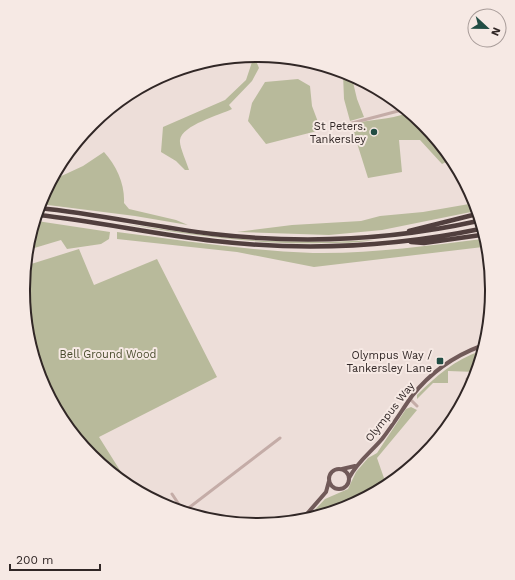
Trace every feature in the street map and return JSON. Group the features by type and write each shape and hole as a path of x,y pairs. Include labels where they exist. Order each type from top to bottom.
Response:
{"highway":[{"path":"45,209 111,217 213,234 254,237 344,238 395,235 475,223"},
{"path":"395,235 472,215"},
{"path":"43,216 110,224 214,241 257,245 322,246 399,242 424,243 478,235"},
{"path":"399,242 476,229"}],"main road":[{"name":"Olympus Way","path":"338,489 347,485 355,466 382,438 426,381 444,365 456,357 477,348"},
{"path":"309,511 326,492 332,472 355,466"},
{"path":"341,470 346,472 349,478"},
{"path":"330,481 332,486 338,489"},
{"path":"326,492 338,489"}],"street":[{"path":"333,128 398,111"},
{"path":"410,400 417,406"},
{"path":"190,507 280,438"},
{"path":"172,494 178,503"}],"green space":[{"path":"252,62 257,62 259,68 252,81 229,105 232,109 194,125 182,135 180,143 189,170 185,170 176,161 161,152 163,127 225,100 246,80"},
{"path":"298,79 310,86 312,106 321,130 266,144 248,121 252,103 265,82"},
{"path":"343,79 353,84 364,117 350,121 344,99"},
{"path":"402,114 408,119 429,140 446,162 442,164 420,140 399,140 402,172 368,178 351,124"},
{"path":"104,152 113,163 119,176 122,183 124,203 129,209 176,220 188,225 135,216 46,205 60,177 83,166"},
{"path":"468,204 471,212 382,230 329,235 237,232 292,225 361,221 380,216 423,212"},
{"path":"41,222 110,232 109,239 101,244 67,249 61,240 34,248"},
{"path":"118,223 211,236 264,241 330,242 374,240 342,243 271,242 194,235"},
{"path":"117,232 239,248 313,253 377,251 479,239 481,247 314,267 237,252 117,239"},
{"name":"Bell Ground Wood","path":"79,249 94,285 157,259 217,377 99,437 120,471 107,461 86,440 68,416 53,391 42,363 34,334 30,305 31,264"},
{"path":"476,353 470,372 448,371 448,383 433,383 417,399 417,395 431,381 446,369"},
{"path":"411,407 417,410 377,458 384,479 345,500 314,510 325,499 348,489 356,472 368,458 377,453 406,409"}],"place":[{"name":"St Peters. Tankersley","path":"374,132"},
{"name":"Olympus Way / Tankersley Lane","path":"440,361"}]}
